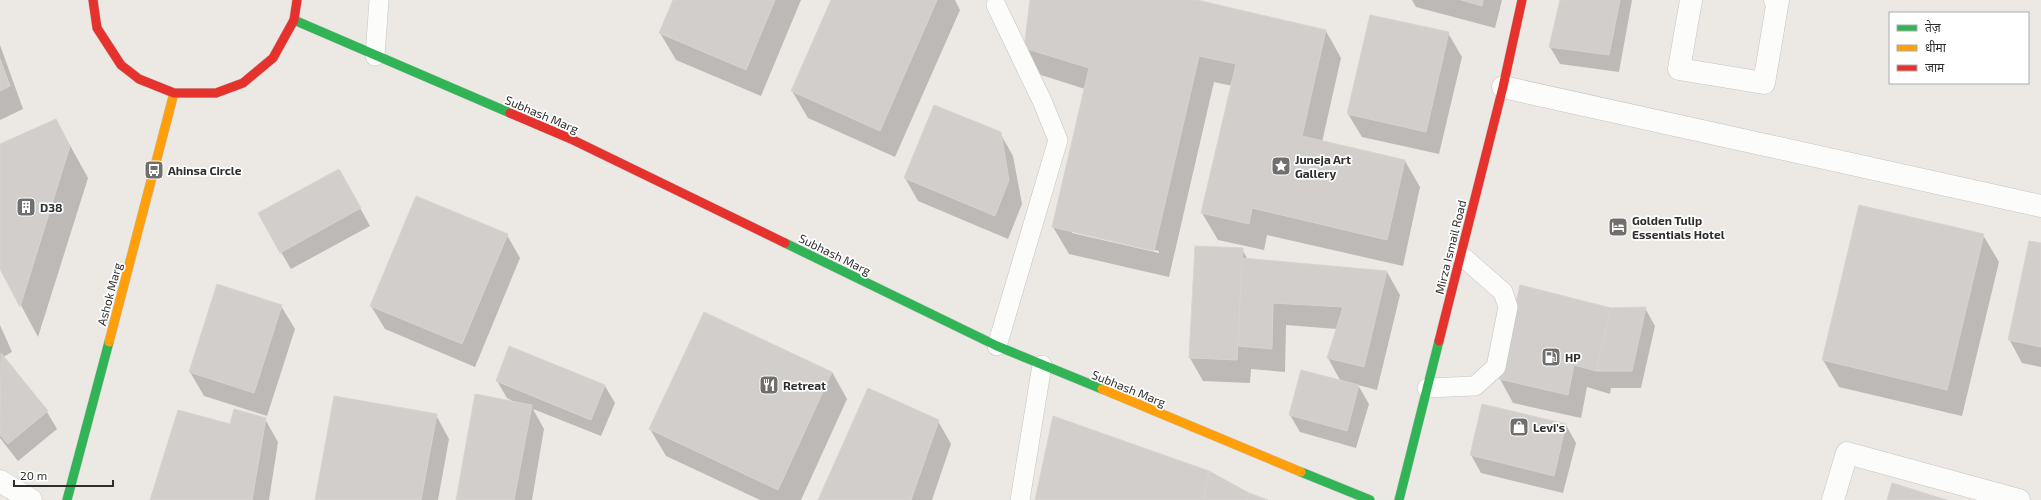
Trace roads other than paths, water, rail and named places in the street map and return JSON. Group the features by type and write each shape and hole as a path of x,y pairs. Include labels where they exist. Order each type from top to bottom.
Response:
{"main road":[{"path":"93,0 97,28 121,65 139,79 174,93 216,93 243,83 274,58 294,20 297,0"},
{"name":"Mirza Ismail Road","path":"1399,500 1503,86 1522,0"},
{"name":"Subhash Marg","path":"294,20 571,139 997,346 1370,500"},
{"name":"Ashok Marg","path":"67,500 174,93"}],"street":[{"path":"1691,0 1679,69 1764,83 1778,0 1775,0"},
{"path":"1503,86 2041,206"},
{"path":"1833,500 1847,453 2019,500"},
{"path":"0,481 31,500"}],"lane":[{"path":"375,56 379,0"},
{"path":"996,5 1043,103 1058,140 997,346"},
{"path":"1427,388 1475,386 1496,368 1508,307 1503,292 1461,255"},
{"path":"1020,500 1042,365"}],"place":[{"name":"Juneja Art Gallery","path":"1281,166"},
{"name":"Ahinsa Circle","path":"154,170"},
{"name":"D38","path":"26,207"},
{"name":"Golden Tulip Essentials Hotel","path":"1618,227"},
{"name":"HP","path":"1551,357"},
{"name":"Retreat","path":"769,385"},
{"name":"Levi's","path":"1519,427"}]}
